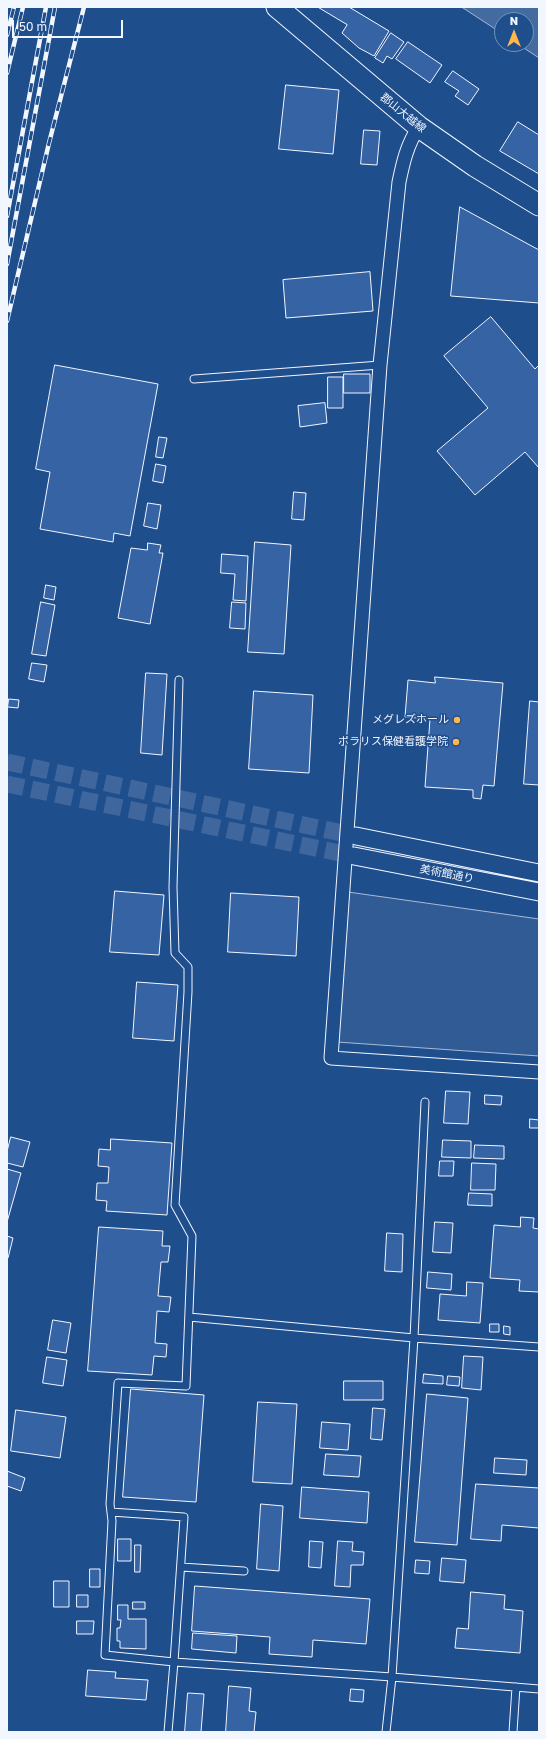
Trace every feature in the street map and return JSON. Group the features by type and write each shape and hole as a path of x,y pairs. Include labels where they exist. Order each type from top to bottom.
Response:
{"main road":[{"name":"郡山大越線","path":"277,7 419,127 475,166 539,205"}],"street":[{"path":"419,127 410,141 403,162 399,182 380,365 331,1058 539,1072"},
{"name":"美術館通り","path":"356,836 538,872"},
{"name":"美術館通り","path":"354,856 539,892"}],"lane":[{"path":"194,379 380,365"},
{"path":"179,680 173,887 175,953 188,967 188,992 175,1204 192,1236 186,1386 118,1383 105,1655 174,1662 539,1689"},
{"path":"386,1732 392,1677 414,1338 425,1102"},
{"path":"189,1317 414,1338 539,1347"},
{"path":"111,1512 184,1517 168,1732"},
{"path":"181,1567 244,1571"},
{"path":"513,1732 516,1687"}],"shaded area":[{"path":"462,7 539,7 539,58 530,52 534,52 534,12 494,12 494,28"},
{"path":"348,892 539,919 539,1056 337,1042"}],"building":[{"path":"318,7 349,7 389,31 374,56 359,48 342,33 347,25"},
{"path":"391,33 404,42 392,59 387,56 383,63 375,58"},
{"path":"408,42 442,65 430,83 396,59"},
{"path":"453,71 479,89 468,105 455,96 459,91 445,82"},
{"path":"286,85 339,90 333,154 279,149"},
{"path":"518,122 539,135 539,174 500,151"},
{"path":"364,130 380,131 377,165 361,164"},
{"path":"460,207 539,250 539,303 451,296"},
{"path":"370,272 373,311 286,318 283,280"},
{"path":"491,317 535,369 539,365 539,468 525,452 475,495 437,451 488,408 444,356"},
{"path":"55,365 158,384 130,536 114,533 113,542 40,529 50,472 36,469"},
{"path":"344,374 370,374 370,393 344,393"},
{"path":"328,377 343,377 343,408 328,408"},
{"path":"325,403 327,423 300,427 298,406"},
{"path":"159,437 167,438 163,458 156,457"},
{"path":"156,464 166,466 163,483 153,481"},
{"path":"294,492 306,493 304,520 292,519"},
{"path":"148,503 161,505 157,529 144,526"},
{"path":"255,542 291,545 284,654 248,652"},
{"path":"148,543 161,545 159,553 163,553 150,624 118,618 131,548 147,550"},
{"path":"222,554 248,556 246,601 233,600 235,574 221,573"},
{"path":"46,585 56,587 54,600 44,598"},
{"path":"41,602 55,605 46,656 32,654"},
{"path":"232,602 246,603 245,629 230,628"},
{"path":"32,663 47,665 44,682 29,679"},
{"path":"146,673 167,674 162,755 141,753"},
{"path":"435,677 503,683 494,786 483,785 481,799 473,798 473,790 425,787 430,719 405,717 408,680 435,683"},
{"path":"254,691 313,695 309,773 249,769"},
{"path":"9,699 19,700 18,708 8,707"},
{"path":"530,701 539,702 539,785 524,784"},
{"path":"115,891 164,895 159,955 110,952"},
{"path":"231,893 299,897 296,956 228,952"},
{"path":"137,982 178,985 174,1041 133,1038"},
{"path":"446,1091 470,1092 468,1124 444,1123"},
{"path":"485,1095 502,1096 501,1105 485,1104"},
{"path":"530,1119 539,1120 539,1128 530,1128"},
{"path":"11,1137 30,1142 23,1167 7,1163 7,1152"},
{"path":"111,1139 172,1143 167,1215 106,1211 107,1201 96,1200 97,1183 108,1183 109,1167 98,1166 99,1149 110,1150"},
{"path":"443,1140 471,1141 471,1158 442,1157"},
{"path":"475,1145 504,1146 504,1159 474,1158"},
{"path":"440,1161 454,1161 453,1176 439,1176"},
{"path":"472,1163 496,1164 495,1190 471,1190"},
{"path":"7,1169 21,1173 7,1222"},
{"path":"469,1193 492,1194 492,1206 468,1205"},
{"path":"521,1217 534,1218 533,1228 539,1229 539,1292 519,1291 520,1280 490,1278 494,1225 520,1227"},
{"path":"435,1222 453,1223 451,1253 433,1252"},
{"path":"99,1227 163,1231 162,1246 170,1246 168,1262 161,1262 158,1296 171,1297 169,1312 157,1311 155,1343 167,1344 166,1357 154,1356 152,1375 88,1371"},
{"path":"387,1233 403,1234 402,1272 385,1271"},
{"path":"7,1236 13,1238 8,1258 7,1258"},
{"path":"428,1272 452,1274 451,1290 427,1288"},
{"path":"467,1282 483,1283 480,1323 438,1320 440,1294 466,1296"},
{"path":"53,1320 71,1323 66,1353 48,1350"},
{"path":"490,1324 499,1324 499,1332 490,1332"},
{"path":"504,1326 510,1327 510,1335 504,1334"},
{"path":"464,1356 483,1357 481,1390 462,1388"},
{"path":"47,1357 67,1360 63,1386 43,1383"},
{"path":"424,1374 443,1376 443,1384 423,1383"},
{"path":"448,1376 460,1377 459,1386 447,1385"},
{"path":"344,1381 383,1381 383,1400 344,1400"},
{"path":"131,1389 204,1395 196,1502 123,1497"},
{"path":"427,1394 468,1398 457,1545 415,1542"},
{"path":"258,1402 297,1404 292,1484 253,1482"},
{"path":"373,1408 385,1409 382,1440 371,1439"},
{"path":"16,1410 66,1417 60,1458 11,1451"},
{"path":"322,1422 350,1424 348,1450 320,1448"},
{"path":"326,1454 361,1456 359,1477 324,1475"},
{"path":"495,1458 527,1460 526,1475 494,1473"},
{"path":"7,1471 25,1478 21,1491 7,1486"},
{"path":"476,1484 539,1488 539,1528 502,1525 501,1541 471,1539"},
{"path":"302,1487 369,1492 367,1523 300,1518"},
{"path":"261,1504 283,1506 279,1571 257,1569"},
{"path":"118,1539 131,1539 131,1561 118,1561"},
{"path":"310,1541 323,1542 321,1568 309,1567"},
{"path":"338,1541 353,1542 352,1551 364,1552 363,1565 351,1565 350,1587 335,1586"},
{"path":"135,1545 141,1545 140,1572 135,1572"},
{"path":"442,1558 466,1560 464,1583 440,1581"},
{"path":"416,1560 430,1561 429,1574 415,1573"},
{"path":"90,1569 100,1569 100,1587 90,1587"},
{"path":"54,1581 69,1581 69,1607 54,1607"},
{"path":"195,1586 370,1599 366,1644 313,1640 312,1657 269,1654 270,1637 192,1631"},
{"path":"471,1592 505,1595 504,1609 523,1611 520,1653 455,1648 457,1628 468,1629"},
{"path":"77,1595 88,1595 88,1607 77,1607"},
{"path":"133,1602 145,1602 145,1609 133,1609"},
{"path":"118,1605 128,1605 128,1619 146,1619 146,1649 120,1648 120,1641 117,1641 117,1628 120,1628 121,1620 118,1620"},
{"path":"77,1621 94,1621 93,1634 77,1634"},
{"path":"193,1633 237,1636 236,1653 192,1649"},
{"path":"88,1670 116,1672 115,1678 148,1680 146,1700 86,1696"},
{"path":"229,1686 251,1688 249,1711 256,1712 254,1732 226,1732"},
{"path":"351,1689 364,1690 363,1702 350,1701"},
{"path":"188,1693 204,1694 201,1732 185,1732"}],"tunnel":[{"path":"7,762 356,836"},
{"path":"7,784 354,856"}],"railway":[{"path":"7,35 14,7"},
{"path":"7,73 23,7"},
{"path":"7,216 46,7"},
{"path":"7,264 55,7"},
{"path":"7,321 49,143 84,7"}],"place":[{"name":"メグレズホール","path":"457,720"},
{"name":"ポラリス保健看護学院","path":"456,742"}]}
